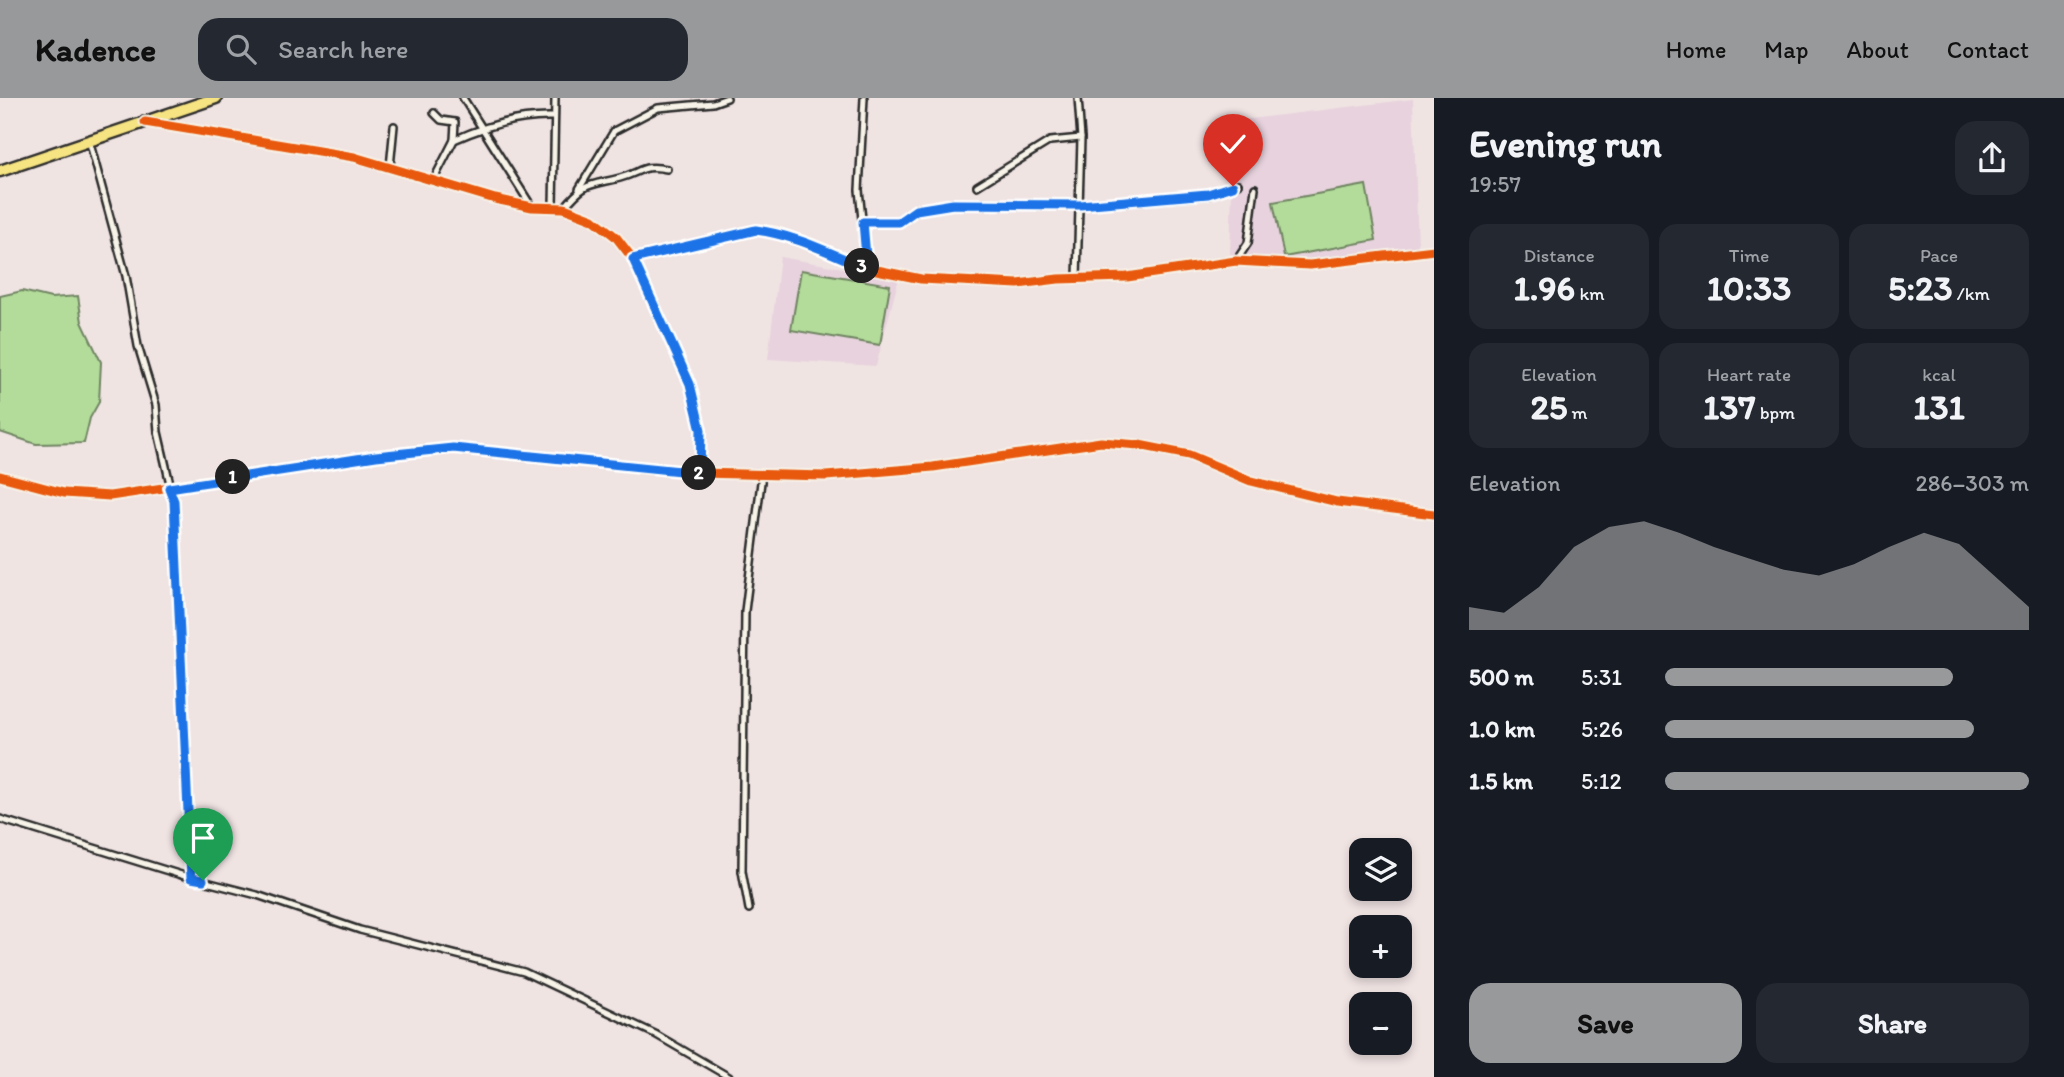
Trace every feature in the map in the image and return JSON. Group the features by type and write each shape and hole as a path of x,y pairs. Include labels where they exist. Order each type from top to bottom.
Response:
{"highway":[{"path":"0,171 216,98"}],"street":[{"path":"463,98 532,206"},
{"path":"553,206 555,98"},
{"path":"564,208 579,189 614,131 658,108 713,103 727,98"},
{"path":"864,98 859,190 867,268"},
{"path":"1077,278 1081,138 1078,98"},
{"path":"434,113 441,120 455,122 454,140 434,179"},
{"path":"454,140 482,127 535,116 553,117"},
{"path":"145,122 354,157 495,199 532,206 564,208 593,219 616,237 633,259 690,384 701,430 700,473"},
{"path":"390,167 394,125"},
{"path":"977,186 1050,141 1081,138"},
{"path":"89,140 126,276 138,346 156,405 169,488 174,501 191,878"},
{"path":"579,189 603,180 620,178 649,165 667,169"},
{"path":"863,222 899,222 916,210 953,204 1080,205 1208,194 1238,184"},
{"path":"1236,261 1248,243 1255,188"},
{"path":"633,259 756,230 800,241 867,268 921,279 1018,284 1077,278 1127,277 1236,261 1310,265 1434,250"},
{"path":"0,476 78,495 110,496 376,456 453,448 700,473 826,475 933,467 1101,442 1139,445 1189,455 1251,481 1337,502 1434,514"},
{"path":"749,909 742,871 745,611 762,474"},
{"path":"0,820 191,878 257,895 360,929 524,972 655,1034 729,1077"}],"shaded area":[{"path":"1413,99 1418,246 1312,260 1230,254 1234,121"},
{"path":"780,257 899,278 876,366 768,359"}],"green space":[{"path":"1366,185 1376,240 1284,257 1273,202"},
{"path":"801,270 890,285 880,345 791,330"},
{"path":"22,291 51,298 78,296 82,322 101,362 99,402 90,418 84,443 36,444 0,432 0,296"}],"cycle path":[{"path":"145,122 354,157 495,199 532,207 564,208 593,219 616,237 633,259 756,230 775,232 813,245 867,268 921,279 1018,284 1058,279 1127,277 1236,261 1310,265 1434,250"},
{"path":"0,476 64,493 110,496 376,456 453,448 700,473 826,476 933,467 1101,442 1139,445 1189,455 1251,481 1337,502 1434,514"}],"route":[{"path":"203,880 191,878 174,501 169,488 376,456 453,448 700,473 701,430 690,384 633,259 756,230 775,232 813,245 867,268 863,222 899,222 916,210 953,204 1080,205 1208,194 1233,186"}]}
